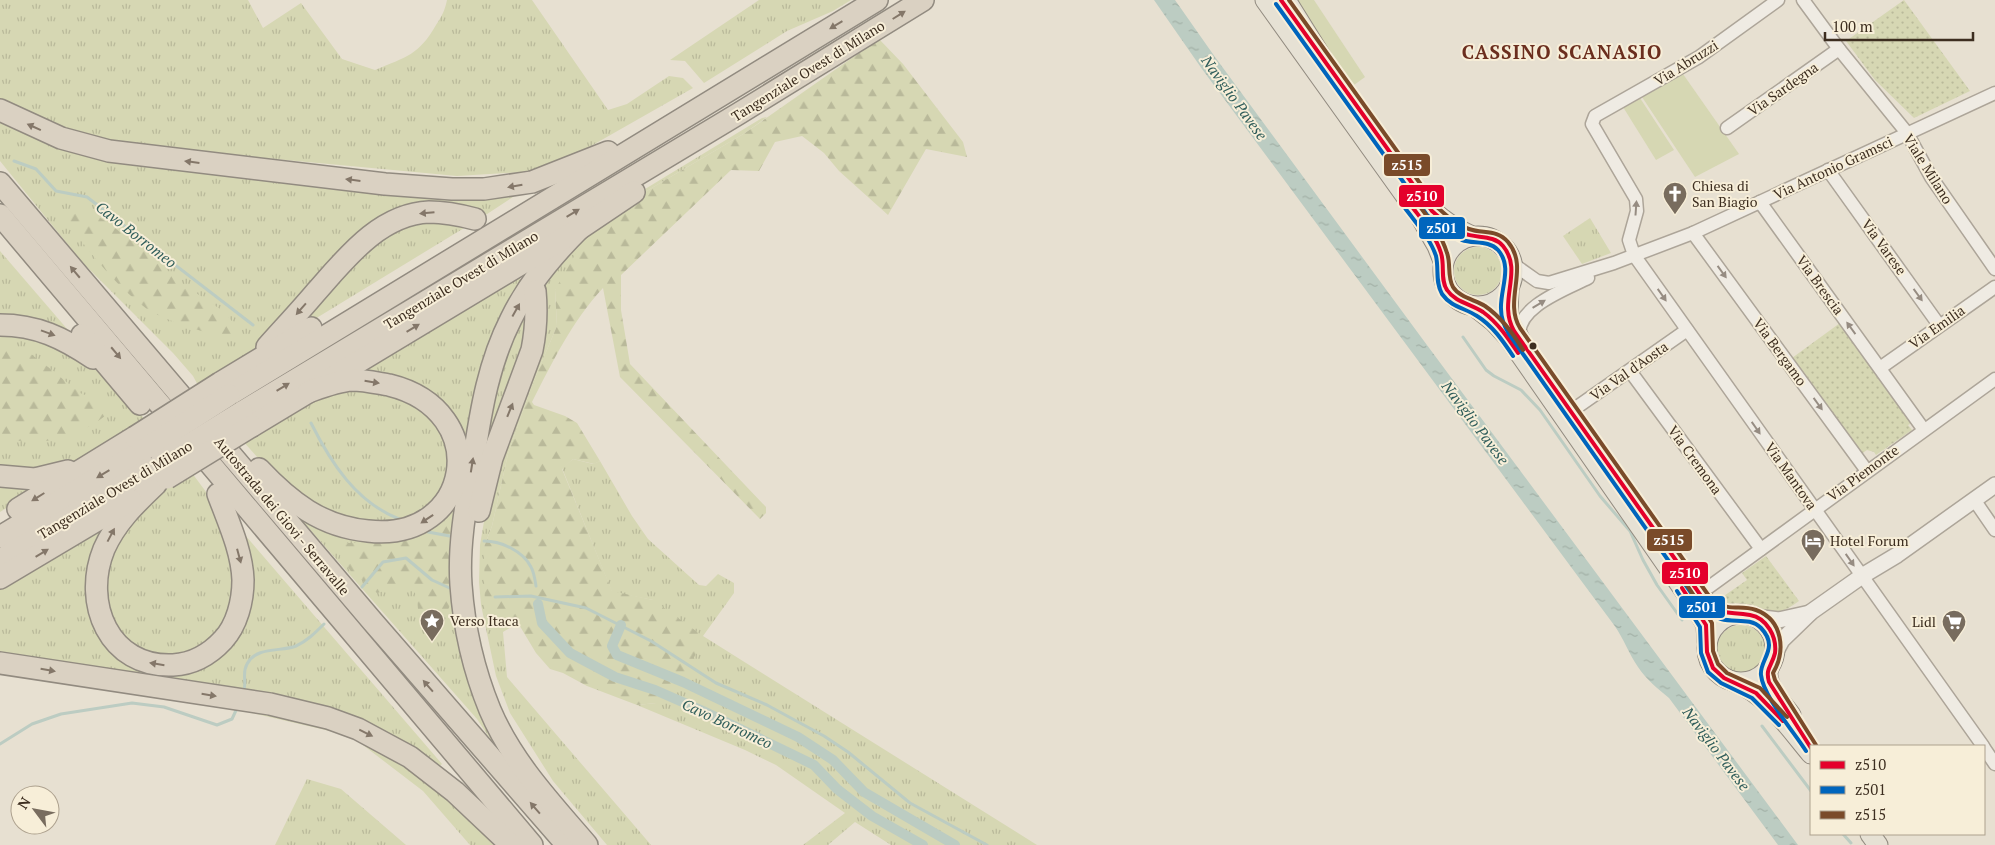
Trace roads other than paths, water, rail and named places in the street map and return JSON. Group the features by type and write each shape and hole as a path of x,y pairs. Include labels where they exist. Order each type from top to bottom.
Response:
{"highway":[{"name":"Tangenziale Ovest di Milano","path":"0,560 153,462 224,389 683,118 877,0"},
{"name":"Tangenziale Ovest di Milano","path":"0,537 153,462 247,419 923,0"},
{"path":"0,110 61,138 109,151 420,187 484,189 516,186 532,182 610,151 683,118"},
{"path":"308,392 579,229 651,180 738,114"},
{"path":"251,364 610,151"},
{"name":"Autostrada dei Giovi - Serravalle","path":"0,183 353,600 567,845"},
{"path":"224,389 251,364 345,259 376,232 406,217 428,212 475,219"},
{"name":"Autostrada dei Giovi - Serravalle","path":"0,215 509,815 532,845"},
{"path":"579,229 543,267 526,292 511,318 488,377 465,512 461,584 472,654 491,712 517,760 529,777 588,845"},
{"path":"0,234 108,368 448,760 509,815"},
{"path":"534,291 537,312 536,334 532,350 504,424 483,488 474,552 475,583 483,643 502,705 514,731 541,778 588,845"},
{"path":"106,309 158,356 275,486 310,513 342,527 360,531 389,533 401,531 422,523 442,506 453,487 458,452 452,431 436,408 411,392 352,380 335,383 308,392 247,419"},
{"path":"0,325 32,327 56,336 108,368"},
{"path":"0,476 35,479 57,475 94,462 153,462"},
{"path":"0,520 94,462"},
{"path":"153,462 134,504 114,529 104,551 97,586 99,613 108,632 122,649 134,657 153,664 180,665 198,659 217,647 234,624 242,597 242,566 218,494"},
{"path":"0,578 153,462"},
{"path":"0,662 270,704 328,718 392,746 418,763 456,792 512,845"}],"main road":[{"path":"1265,0 1420,218 1444,261"},
{"path":"1281,0 1432,212 1443,221 1472,236"},
{"path":"1286,0 1326,64"},
{"path":"1509,288 1503,296 1485,306 1475,307 1463,304 1452,296 1445,286 1442,274 1444,261 1454,245 1472,236 1483,236 1493,239 1502,245 1509,254 1513,264 1513,276 1509,288 1508,316 1523,344 1704,600 1720,612 1747,614 1755,616 1765,623 1771,632 1775,644 1772,661 1767,673 1772,685 1810,746"},
{"path":"1475,307 1494,322 1508,337 1695,606 1706,625 1706,652 1712,666 1720,675 1747,688 1761,698 1810,753"},
{"path":"1707,642 1710,632 1717,623 1733,614"},
{"path":"1730,680 1743,682 1753,680 1764,673 1772,661"}],"street":[{"name":"Via Abruzzi","path":"1634,255 1629,240 1637,211 1636,199 1593,128 1592,121 1595,116 1699,57 1778,0"},
{"name":"Viale Milano","path":"1803,0 1838,49 1907,133 1931,177 1995,269"},
{"name":"Via Sardegna","path":"1727,128 1838,49"},
{"name":"Via Antonio Gramsci","path":"1513,264 1537,281 1549,283 1614,263 1694,233 1995,93"},
{"name":"Via Varese","path":"1828,170 1939,325"},
{"name":"Via Brescia","path":"1760,202 1924,430"},
{"name":"Via Bergamo","path":"1694,233 1867,471"},
{"name":"Via Mantova","path":"1634,255 1982,745"},
{"name":"Via Antonio Gramsci","path":"1523,344 1519,336 1519,329 1524,316 1532,308 1614,263"},
{"name":"Via Emilia","path":"1880,368 1995,287"},
{"name":"Via Val d'Aosta","path":"1570,412 1687,330"},
{"name":"Via Cremona","path":"1630,371 1761,549"},
{"name":"Via Piemonte","path":"1709,587 1995,379"},
{"path":"1772,661 1782,640 1812,612 1862,576 1897,555 1975,501 1995,485"},
{"path":"1975,501 1995,530"},
{"path":"1755,616 1779,620 1812,612"},
{"name":"Via Mantova","path":"1985,750 1995,764"}],"water":[{"name":"Naviglio Pavese","path":"1154,0 1175,0 1421,337 1798,845 1778,845 1669,698 1652,684 1641,671 1614,625 1202,69"}],"waterway":[{"name":"Cavo Borromeo","path":"14,161 36,169 56,191 87,197 253,325"},
{"path":"1463,337 1486,370 1521,390 1540,410 1600,496 1630,531 1657,585 1682,620"},
{"name":"Cavo Borromeo","path":"311,423 327,452 346,480 370,502 384,512 399,519"},
{"name":"Cavo Borromeo","path":"428,532 455,537"},
{"name":"Cavo Borromeo","path":"484,541 504,545 523,556 532,569 536,586"},
{"path":"362,587 383,562 406,558 432,580 454,590"},
{"path":"495,597 531,596 586,608 651,641 716,683 767,705 824,736 848,752 910,803 987,845"},
{"name":"Cavo Borromeo","path":"538,604 542,623 570,653 615,677 655,690 703,711 814,765 837,789 872,816 923,845"},
{"path":"243,693 245,668 251,658 256,654 270,650 296,646 314,634 324,624"},
{"path":"621,625 612,646 617,655 683,682 798,737 833,760 864,792 955,845"},
{"path":"0,744 32,724 61,714 132,703 164,707 217,725 232,719 238,706"},
{"path":"1762,726 1810,790"},
{"path":"1844,835 1851,843"}],"place":[{"name":"Chiesa di San Biagio","path":"1675,215"},
{"name":"Hotel Forum","path":"1813,562"},
{"name":"Verso Itaca","path":"432,642"},
{"name":"Lidl","path":"1954,643"}],"district":[{"name":"CASSINO SCANASIO","path":"1562,52"}]}
